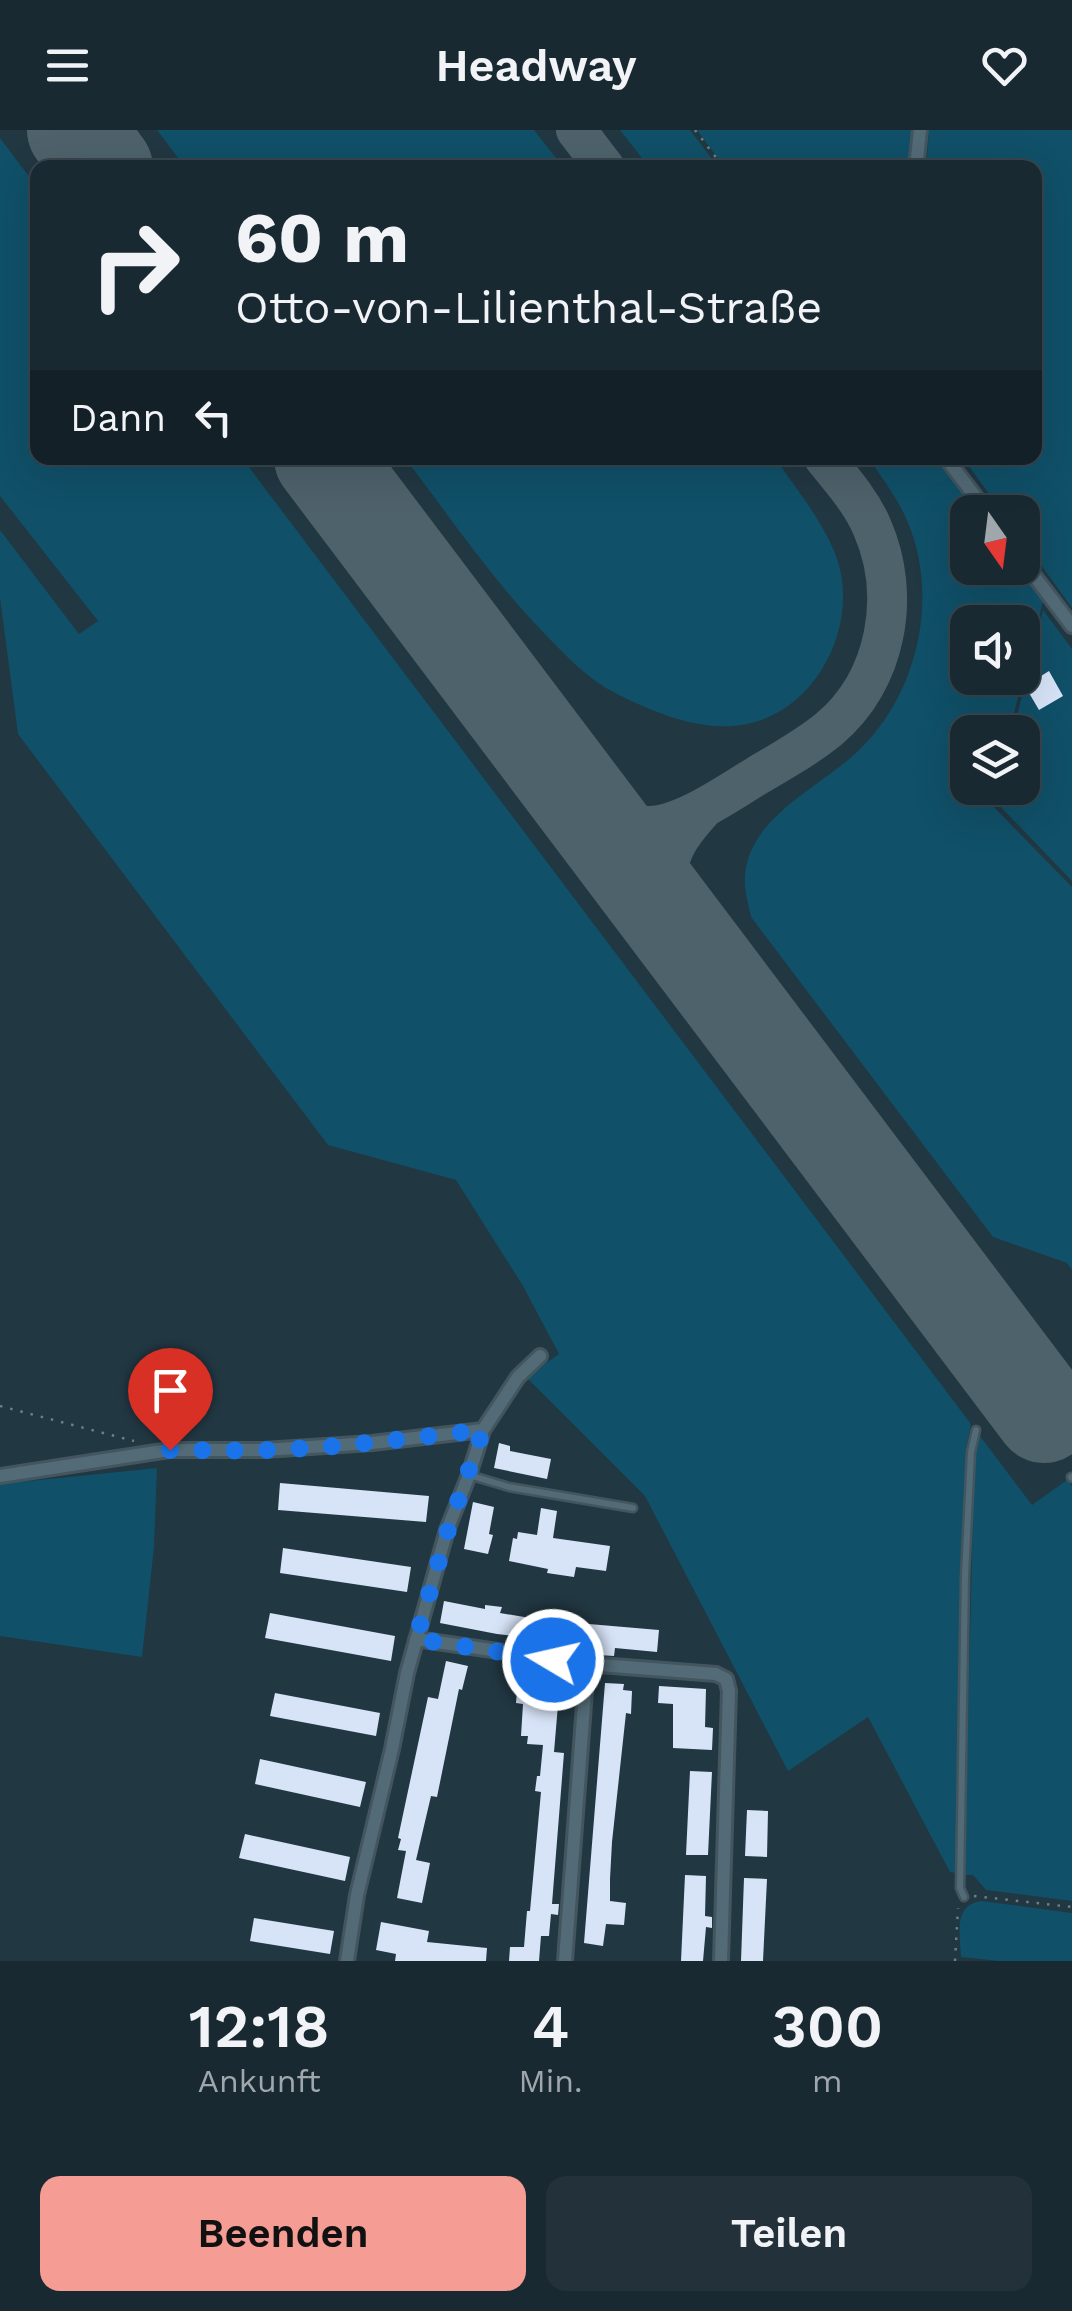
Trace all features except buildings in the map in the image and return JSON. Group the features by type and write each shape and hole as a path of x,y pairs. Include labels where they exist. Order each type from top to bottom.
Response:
{"street":[{"path":"917,160 920,130"},
{"path":"951,465 974,495"},
{"path":"1040,584 1072,626"},
{"path":"347,1961 358,1895 416,1639 448,1530 483,1430 518,1377 540,1356"},
{"path":"0,1476 170,1450 300,1448 483,1430"},
{"path":"416,1639 587,1664 716,1674 726,1679 729,1691 720,1961"},
{"path":"565,1961 587,1664"}],"lane":[{"path":"964,1897 960,1888 965,1576 971,1452 976,1430"},
{"path":"469,1475 509,1488 633,1508"}],"path":[{"path":"696,130 718,160"},
{"path":"0,1406 132,1440"},
{"path":"956,1961 958,1910 964,1897 1072,1907"}],"shaded area":[{"path":"157,130 534,130 558,160 180,160"},
{"path":"620,130 690,130 713,160 644,160"},
{"path":"697,130 913,130 910,160 719,160"},
{"path":"929,130 1072,130 1072,608 1040,564 1040,495 990,495 968,465 1042,465 1042,160 927,160"},
{"path":"0,138 30,178 30,465 247,465 971,1424 966,1449 960,1572 956,1873 950,1872 868,1717 788,1771 645,1496 526,1377 559,1354 523,1286 456,1180 328,1145 18,734 0,598 0,530 79,634 98,621 0,496"},
{"path":"410,465 780,465 836,555 843,595 841,622 821,671 784,709 734,726 704,725 645,707 596,681 523,611"},
{"path":"873,465 942,465 966,495 950,495 950,585 1034,585 1044,598 1040,613 1040,605 950,605 950,695 1019,695 1013,715 950,715 950,805 992,805 1072,887 1072,1270 1067,1263 993,1237 751,917 745,887 747,863 755,843 785,808 858,751 896,701 909,671 918,641 921,577 916,546 901,508"},
{"path":"1043,610 1072,649 1072,881 999,805 1040,805 1040,715 1017,715 1022,695 1040,695"},
{"path":"980,1436 1032,1505 1067,1480 1072,1486 1072,1901 986,1890 973,1875 964,1875 974,1475"},
{"path":"157,1468 154,1547 142,1657 0,1636 0,1484"},
{"path":"973,1903 1072,1913 1072,1961 961,1957 962,1914"}],"taxiway":[{"path":"576,130 599,160"},
{"path":"589,810 648,826 675,821 794,754 821,736 849,709 876,661 884,635 886,580 872,527 830,465"},
{"path":"676,925 669,889 670,862 680,838 703,809"}],"runway":[{"path":"76,130 98,160"},
{"path":"328,465 1044,1414"}],"route":[{"path":"170,1450 300,1448 483,1430 416,1639 553,1660"}]}
